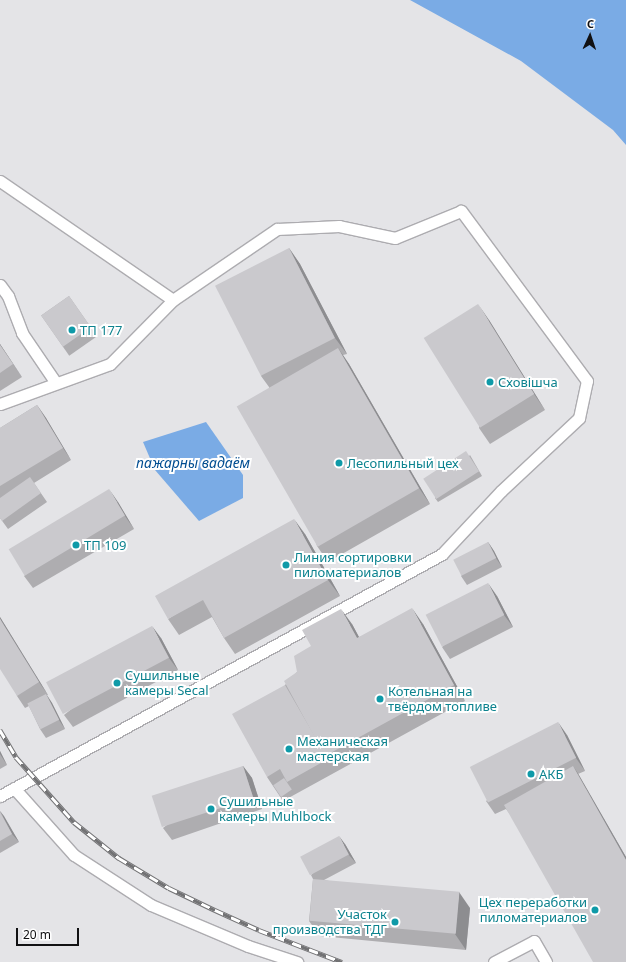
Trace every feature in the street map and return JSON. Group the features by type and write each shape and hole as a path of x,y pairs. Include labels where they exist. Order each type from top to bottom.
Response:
{"lane":[{"path":"0,181 173,300"},
{"path":"0,404 110,364 173,300 277,229 339,226 395,238 461,211 587,380 578,418 501,491 442,554 0,796"},
{"path":"0,285 8,296 22,333 56,383"},
{"path":"14,788 74,855 151,905 248,946 297,962"},
{"path":"494,962 534,941 546,962"}],"water":[{"path":"410,0 626,0 626,145 613,130 521,61"},
{"name":"пажарны вадаём","path":"206,422 243,475 243,498 199,521 155,470 143,442"}],"building":[{"path":"289,248 335,338 261,376 215,286"},
{"name":"ТП 177","path":"69,296 91,327 63,347 41,316"},
{"name":"Сховішча","path":"478,304 534,394 480,428 424,338"},
{"path":"0,345 13,364 0,373"},
{"name":"Лесопильный цех","path":"338,348 419,488 318,547 237,406"},
{"path":"37,405 63,448 0,486 0,428"},
{"path":"466,451 479,471 436,499 423,479"},
{"path":"30,477 41,493 2,521 0,518 0,498"},
{"path":"109,489 125,516 25,576 9,549"},
{"name":"Линия сортировки пиломатериалов","path":"294,519 328,580 224,638 203,600 168,619 155,596"},
{"path":"488,542 496,558 461,576 453,560"},
{"path":"488,583 504,615 442,647 426,615"},
{"name":"Котельная на твёрдом топливе","path":"412,608 454,685 325,756 284,681 297,672 294,656 311,646 302,630 341,609 357,638"},
{"path":"0,619 39,682 17,696 0,669"},
{"path":"152,626 169,658 63,714 46,682"},
{"name":"Механическая мастерская","path":"285,685 328,759 287,782 280,769 267,777 232,714"},
{"path":"46,694 59,720 40,729 27,704"},
{"name":"АКБ","path":"558,722 576,758 488,803 470,767"},
{"path":"243,766 253,797 162,827 152,796"},
{"name":"Цех переработки пиломатериалов","path":"573,766 626,860 626,962 593,962 504,805"},
{"path":"284,778 292,790 281,797 273,785"},
{"path":"0,812 12,834 0,841"},
{"path":"339,836 349,855 310,875 300,857"},
{"path":"313,879 459,892 456,934 309,921"}],"railway":[{"path":"0,730 16,757 74,822 119,858 169,888 215,910 259,930 342,962"}],"place":[{"name":"ТП 177","path":"72,330"},
{"name":"Сховішча","path":"490,382"},
{"name":"Лесопильный цех","path":"339,463"},
{"name":"ТП 109","path":"76,545"},
{"name":"Линия сортировки пиломатериалов","path":"286,565"},
{"name":"Сушильные камеры Secal","path":"117,683"},
{"name":"Котельная на твёрдом топливе","path":"380,699"},
{"name":"Механическая мастерская","path":"289,749"},
{"name":"АКБ","path":"531,774"},
{"name":"Cушильные камеры Muhlbock","path":"211,809"},
{"name":"Цех переработки пиломатериалов","path":"595,910"},
{"name":"Участок производства ТДГ","path":"395,922"}]}
